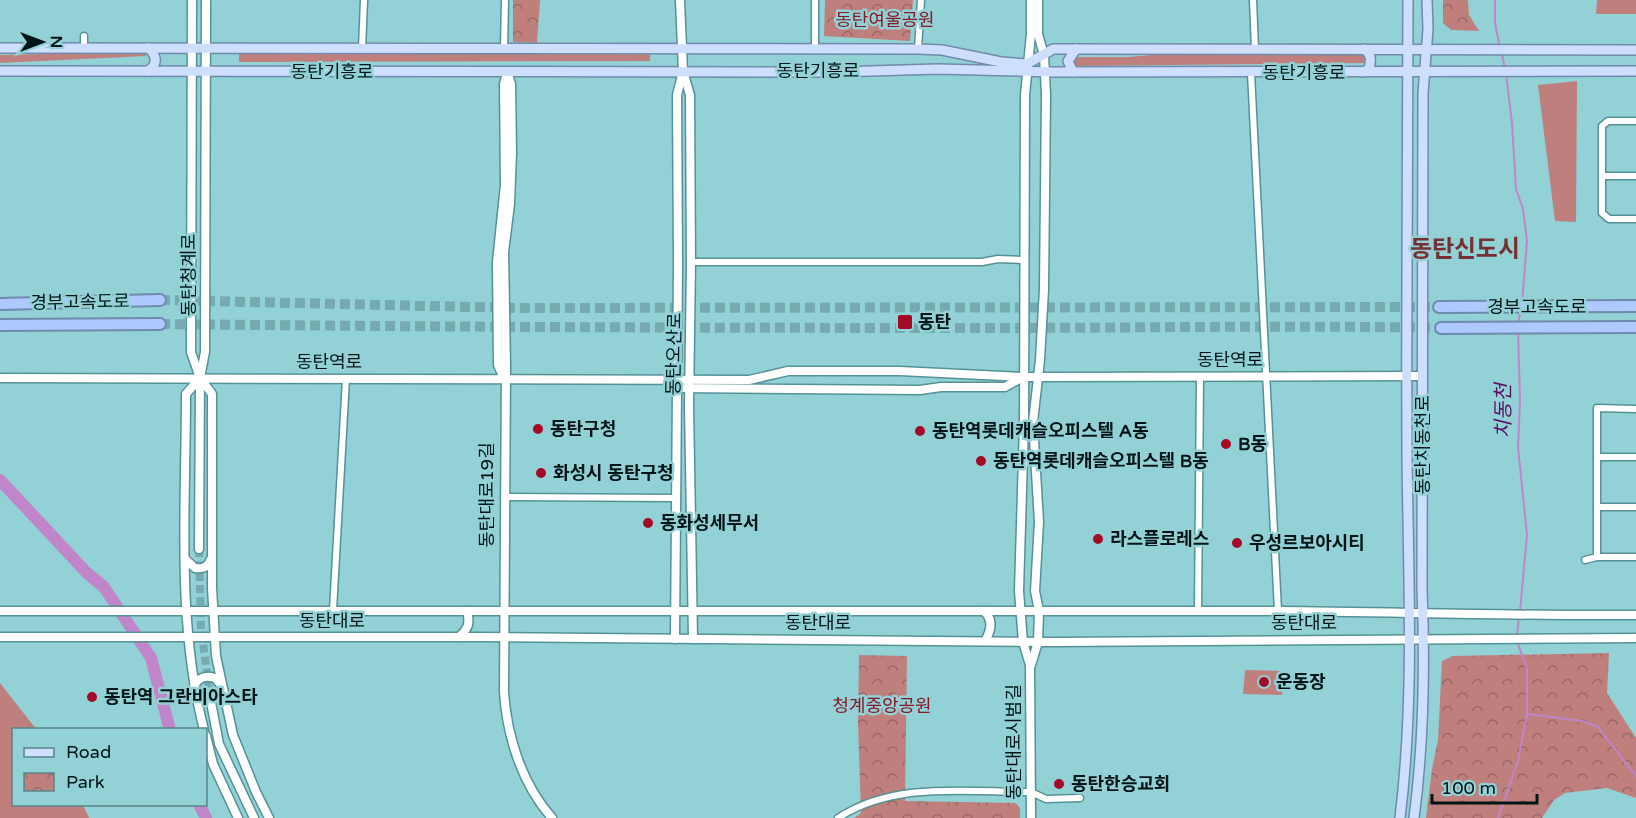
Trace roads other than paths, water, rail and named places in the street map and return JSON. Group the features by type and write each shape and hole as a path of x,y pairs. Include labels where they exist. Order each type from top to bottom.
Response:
{"highway":[{"name":"경부고속도로","path":"0,304 160,300"},
{"name":"경부고속도로","path":"1439,307 1636,306"},
{"name":"경부고속도로","path":"0,325 160,324"},
{"name":"경부고속도로","path":"1441,328 1636,327"}],"main road":[{"name":"동탄치동천로","path":"1400,818 1407,735 1410,640 1407,376 1408,0"},
{"name":"동탄치동천로","path":"1414,818 1422,730 1424,639 1424,72 1427,0"},
{"name":"동탄기흥로","path":"0,48 918,49 942,50 1045,72 1636,71"},
{"path":"148,71 154,66 156,60 155,54 149,48"},
{"name":"동탄기흥로","path":"0,71 838,72 1027,68 1053,49 1636,50"},
{"path":"1073,72 1068,61 1076,49"},
{"path":"1363,72 1369,69 1370,62 1369,52 1364,49"}],"street":[{"path":"192,0 191,352 200,378 212,394 212,588 216,656 233,735 269,818"},
{"name":"동탄청계로","path":"199,549 200,378 205,352 206,0"},
{"path":"362,49 364,0"},
{"path":"504,50 505,0"},
{"name":"동탄오산로","path":"680,0 683,71 690,95 693,639"},
{"path":"815,0 815,48"},
{"path":"918,49 921,0"},
{"path":"1031,0 1031,34 1025,95 1023,401 1028,423 1039,522 1035,591 1039,611 1038,642"},
{"path":"1028,423 1038,377 1044,289 1046,95 1044,55 1038,34 1038,0"},
{"path":"1253,0 1255,49"},
{"path":"84,36 84,48"},
{"name":"동탄오산로","path":"675,639 677,95 683,71"},
{"name":"동탄대로19길","path":"503,611 504,379 498,365 496,288 498,233 505,185 504,84 507,72"},
{"path":"1251,73 1278,611"},
{"path":"1636,121 1608,121 1602,126 1602,213 1609,219 1636,219"},
{"path":"1602,176 1636,176"},
{"path":"692,262 1024,260"},
{"name":"동탄역로","path":"690,384 749,380 788,371 900,370 1023,377 1423,376"},
{"path":"965,374 965,387"},
{"name":"동탄역로","path":"0,378 658,380 676,384 920,390 1005,387 1023,377"},
{"path":"1198,611 1200,377"},
{"path":"200,378 186,394 185,588 190,657 204,728"},
{"name":"동탄대로","path":"333,610 346,378"},
{"path":"1597,557 1597,408 1636,409"},
{"name":"동탄대로시범길","path":"1028,423 1020,611 1023,642 1030,665 1031,818"},
{"path":"1597,457 1636,457"},
{"path":"504,497 676,498"},
{"path":"1597,507 1636,507"},
{"path":"185,559 195,568 203,569 208,566 212,556"},
{"path":"1585,560 1597,557 1636,557"},
{"path":"675,572 681,577 692,573"},
{"name":"동탄대로","path":"0,611 1278,611 1636,615"},
{"path":"459,637 467,630 470,622 467,611"},
{"path":"503,611 506,719 520,764 530,786 552,818"},
{"path":"984,611 989,616 991,624 990,633 985,641"},
{"name":"동탄대로","path":"0,637 503,637 1023,642 1636,638"},
{"name":"동탄대로시범길","path":"1030,665 1038,642"},
{"path":"194,686 197,680 209,677 219,682 222,687"},
{"path":"210,697 219,744 254,818"},
{"path":"207,740 213,764 238,818"},
{"path":"838,818 861,805 902,793 1031,792 1046,799 1080,798"}],"waterway":[{"name":"치동천","path":"1495,0 1495,23 1500,48"},
{"name":"치동천","path":"1502,54 1505,69"},
{"name":"치동천","path":"1506,74 1516,189 1523,209 1527,241 1522,304"},
{"name":"치동천","path":"1518,324 1521,309"},
{"name":"치동천","path":"1518,330 1520,401 1518,447 1527,535 1520,611"},
{"path":"0,480 87,573 104,587 151,658 169,728"},
{"name":"치동천","path":"1517,635 1519,617"},
{"name":"치동천","path":"1498,818 1518,761 1527,714 1527,669 1517,641"},
{"path":"1527,714 1582,721 1598,727 1636,776"},
{"path":"200,806 206,818"}],"tunnel":[{"path":"160,300 519,308 1439,307"},
{"path":"160,324 675,328 1441,328"},
{"path":"199,549 201,627 210,697"}],"place":[{"name":"동탄","path":"905,322"},
{"name":"동탄구청","path":"538,429"},
{"name":"동탄역롯데캐슬오피스텔 A동","path":"920,431"},
{"name":"B동","path":"1226,444"},
{"name":"동탄역롯데캐슬오피스텔 B동","path":"981,461"},
{"name":"화성시 동탄구청","path":"541,473"},
{"name":"동화성세무서","path":"648,523"},
{"name":"라스플로레스","path":"1098,539"},
{"name":"우성르보아시티","path":"1237,543"},
{"name":"운동장","path":"1264,682"},
{"name":"동탄역 그란비아스타","path":"92,697"},
{"name":"동탄한승교회","path":"1059,784"}],"district":[{"name":"동탄신도시","path":"1465,249"}],"park label":[{"name":"동탄여울공원","path":"885,20"},
{"name":"청계중앙공원","path":"882,706"}]}
